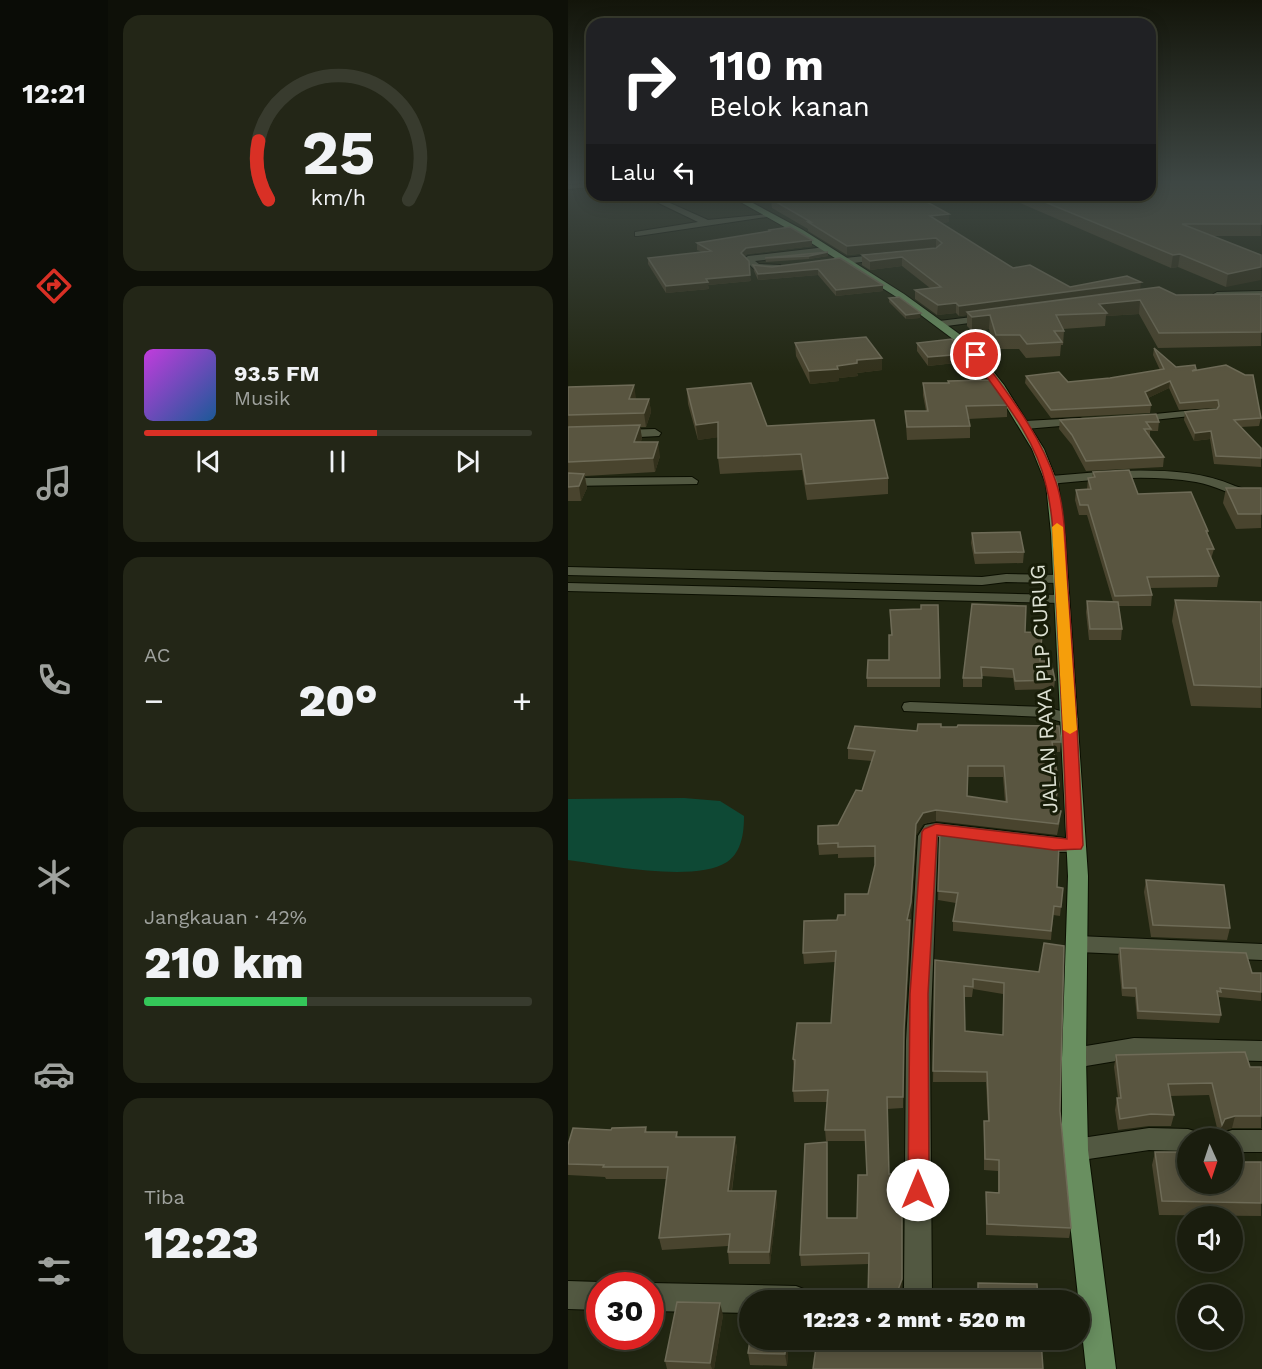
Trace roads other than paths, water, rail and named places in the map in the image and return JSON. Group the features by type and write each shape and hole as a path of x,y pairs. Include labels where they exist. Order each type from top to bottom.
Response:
{"main road":[{"name":"JALAN RAYA PLP CURUG","path":"817,245 835,258 901,296 965,343 1000,387 1025,425 1051,480 1058,533 1078,876 1074,1058 1075,1150 1101,1369"}],"street":[{"path":"783,267 757,267 748,259 893,257"},
{"path":"1209,295 1261,294"},
{"path":"939,324 1004,316"},
{"path":"1120,420 1212,412"},
{"path":"1025,425 1096,421"},
{"path":"612,434 655,433"},
{"path":"1051,480 1094,476 1188,477 1214,482 1249,496"},
{"path":"568,482 692,481"},
{"path":"568,571 982,581 1006,578 1061,579"},
{"path":"982,581 984,597"},
{"path":"568,587 1062,599"},
{"path":"910,707 1046,712 1069,719"},
{"path":"918,1290 918,1041 921,947 930,832 955,831 1075,845"},
{"path":"1078,944 1261,952"},
{"path":"1074,1058 1134,1048 1261,1051"},
{"path":"1075,1150 1149,1139 1177,1140"},
{"path":"1243,1141 1261,1142"},
{"path":"568,1295 586,1296"},
{"path":"664,1297 739,1299"}]}
